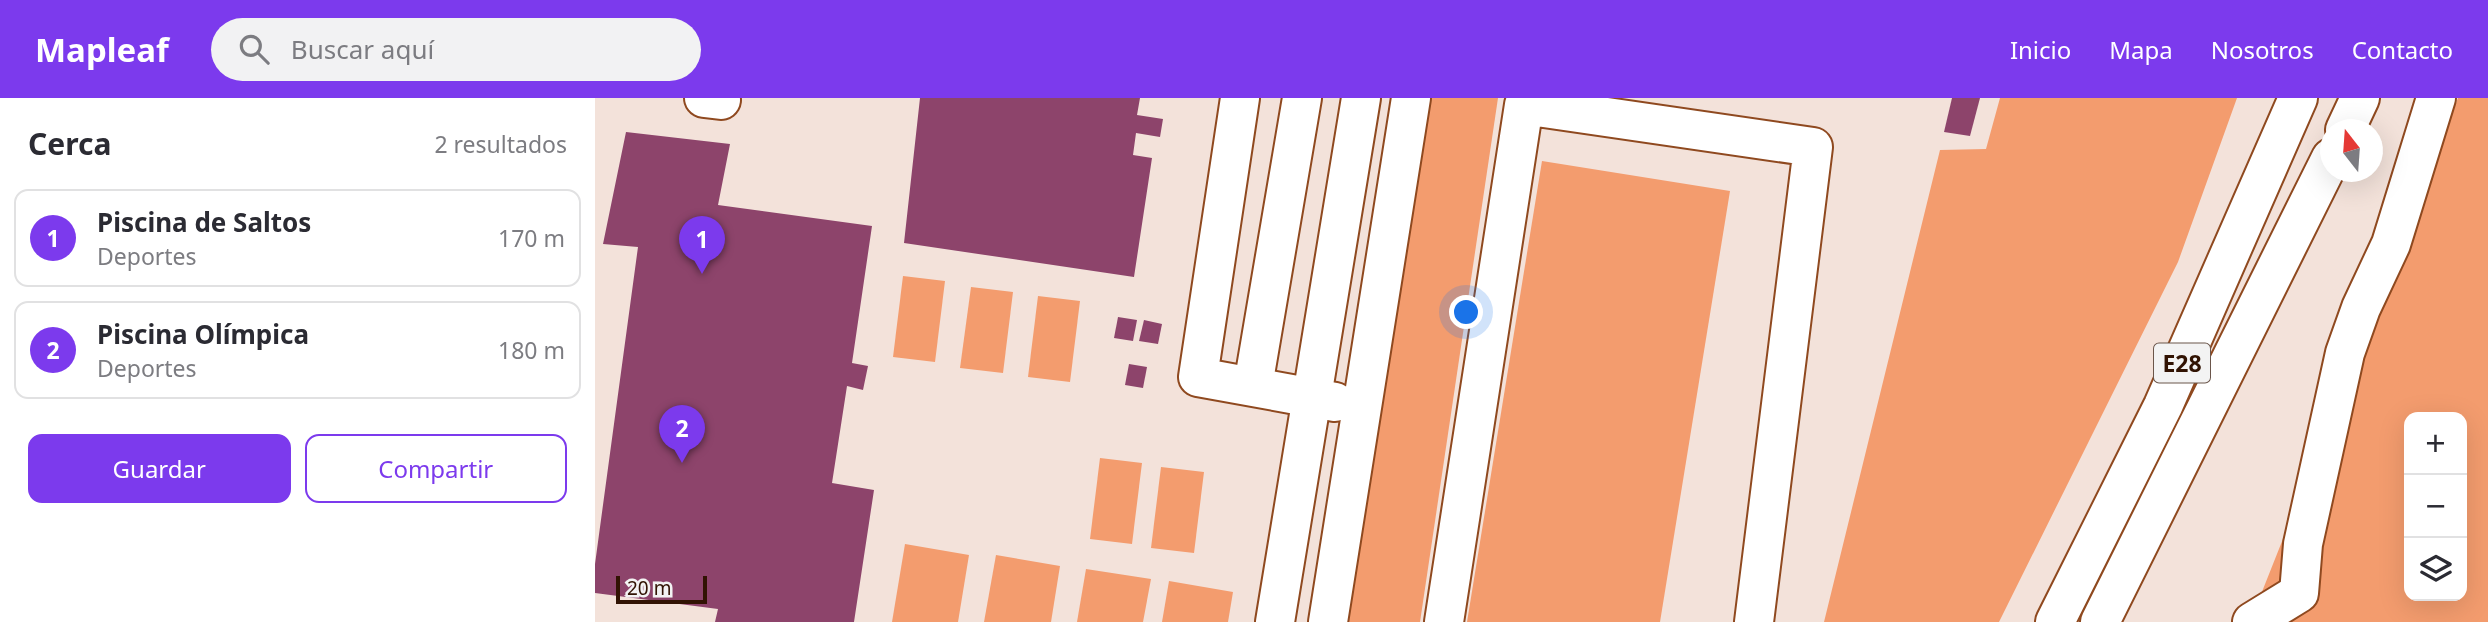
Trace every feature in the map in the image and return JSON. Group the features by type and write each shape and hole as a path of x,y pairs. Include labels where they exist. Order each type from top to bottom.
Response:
{"main road":[{"path":"1240,98 1198,377 1362,408"},
{"path":"1253,386 1302,98"},
{"path":"1275,622 1361,98"},
{"path":"1328,622 1411,98"},
{"name":"E28","path":"2055,622 2164,406 2298,98"},
{"path":"2350,119 2360,98"},
{"path":"2252,622 2299,593 2302,544 2345,353 2361,308 2391,244 2436,98"},
{"path":"1444,622 1524,105 1813,147 1754,622"},
{"name":"E28","path":"2100,622 2320,178"}],"shaded area":[{"path":"1428,98 1498,98 1420,622 1346,622"},
{"path":"2000,98 2237,98 2178,262 1999,622 1824,622 1940,150 1986,149"},
{"path":"2458,98 2488,98 2488,622 2250,622"},
{"path":"1542,161 1730,191 1660,622 1467,622"},
{"path":"903,276 945,281 935,362 893,357"},
{"path":"971,287 1013,292 1003,373 960,368"},
{"path":"1038,296 1080,301 1070,382 1028,377"},
{"path":"1100,458 1142,463 1132,544 1090,539"},
{"path":"1161,467 1204,472 1194,553 1151,548"},
{"path":"905,544 969,555 958,622 892,622"},
{"path":"996,555 1060,566 1051,622 984,622"},
{"path":"1086,569 1151,579 1143,622 1077,622"},
{"path":"1169,581 1233,592 1228,622 1162,622"}],"building":[{"path":"920,98 1140,98 1137,115 1163,119 1160,137 1136,133 1133,155 1152,158 1134,277 904,243"},
{"path":"1952,98 1980,98 1970,136 1944,132"},
{"path":"626,132 730,144 718,205 872,226 852,363 868,366 863,390 847,386 832,483 874,490 854,622 715,622 718,609 595,593 595,564 638,247 603,244"},
{"path":"1118,317 1137,320 1133,341 1114,338"},
{"path":"1144,320 1162,324 1158,344 1139,341"},
{"path":"1129,364 1147,367 1143,388 1125,385"}],"place":[{"name":"Piscina de Saltos","path":"702,274"},
{"name":"Piscina Olímpica","path":"682,463"}]}
